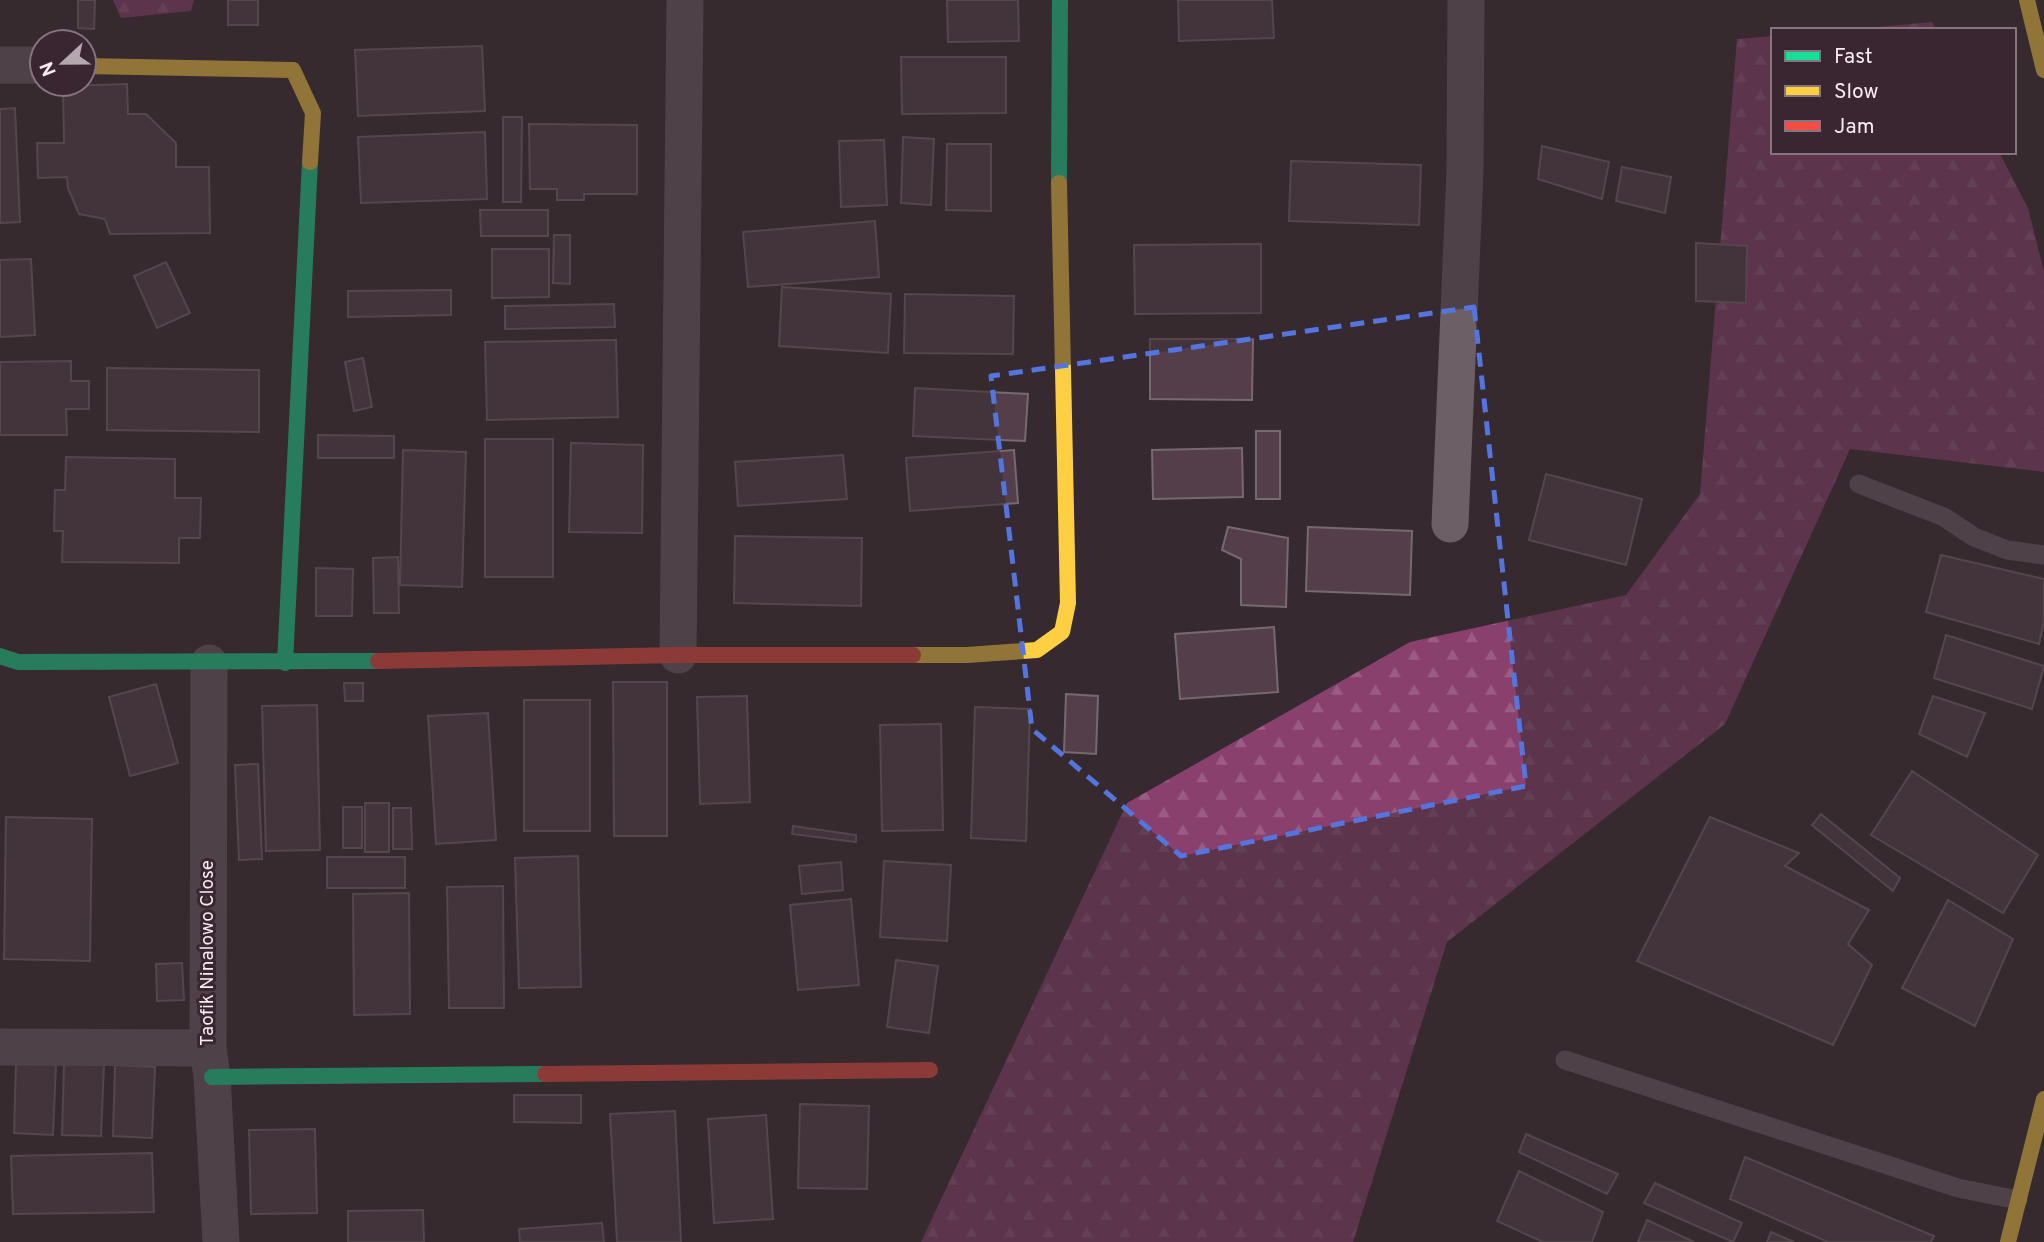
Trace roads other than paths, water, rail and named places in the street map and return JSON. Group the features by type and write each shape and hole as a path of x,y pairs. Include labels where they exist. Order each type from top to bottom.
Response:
{"street":[{"path":"678,655 685,0"},
{"path":"0,656 18,662 285,663 678,655 967,655 1037,650 1048,644 1062,632 1068,603 1058,144 1060,0"},
{"path":"1450,524 1465,171 1466,0"},
{"path":"2028,0 2044,70"},
{"path":"0,65 28,65"},
{"path":"98,66 293,69 313,113 285,663"},
{"name":"Taofik Ninalowo Close","path":"209,663 210,1062 221,1242"},
{"path":"0,1047 210,1062 930,1069"},
{"path":"2008,1242 2044,1099"}],"lane":[{"path":"1859,484 1944,517 1974,537 2007,550 2044,555"},
{"path":"1565,1060 1958,1188 2018,1200"}]}
